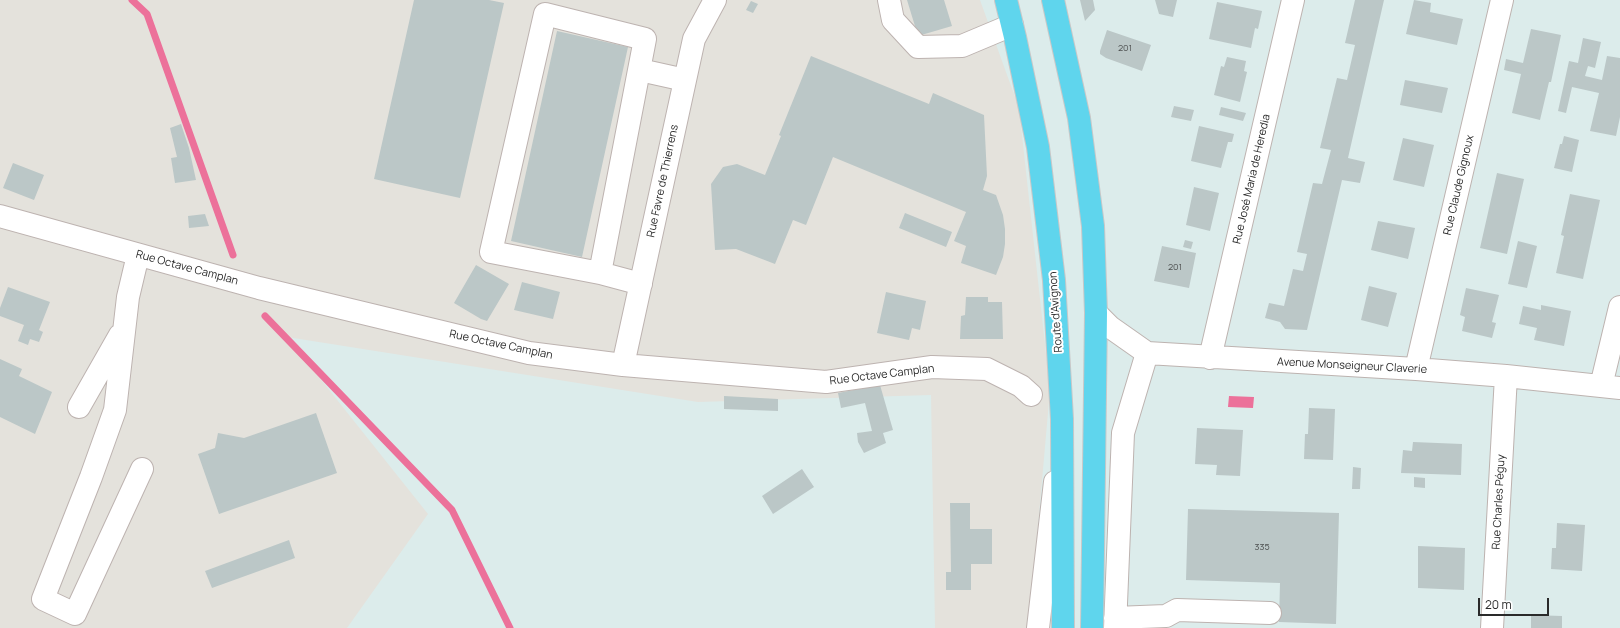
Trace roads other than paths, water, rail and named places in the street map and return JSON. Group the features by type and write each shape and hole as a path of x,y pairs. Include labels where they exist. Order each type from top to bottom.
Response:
{"main road":[{"name":"Route d'Avignon","path":"1006,0 1039,155 1054,280 1062,419 1063,628"},
{"path":"1052,0 1079,118 1093,226 1096,313 1092,628"}],"street":[{"name":"Rue Favre de Thierrens","path":"623,365 694,39 715,0"},
{"path":"888,0 893,20 918,47 962,46 1012,24"},
{"name":"Rue José Maria de Heredia","path":"1210,358 1293,0"},
{"name":"Rue Claude Gignoux","path":"1416,369 1502,0"},
{"path":"600,273 645,39 545,14 491,252 600,273 641,284"},
{"path":"640,70 685,80"},
{"name":"Rue Octave Camplan","path":"0,216 258,288 529,353 623,365 826,382 932,367 987,369 1021,386 1032,395"},
{"path":"138,255 128,297 115,410 91,477 43,599 75,614 142,469"},
{"path":"1610,388 1620,307"},
{"path":"1096,313 1110,327 1147,353 1123,433 1115,623 1166,616 1177,610 1270,613"},
{"path":"79,407 124,327"},
{"name":"Avenue Monseigneur Claverie","path":"1147,353 1210,358 1416,369 1506,376 1610,388"},
{"name":"Rue Charles Péguy","path":"1492,628 1506,376"},
{"path":"1038,628 1062,419"}],"waterway":[{"path":"132,0 147,14 233,255"},
{"path":"265,316 452,510 510,628"}]}
